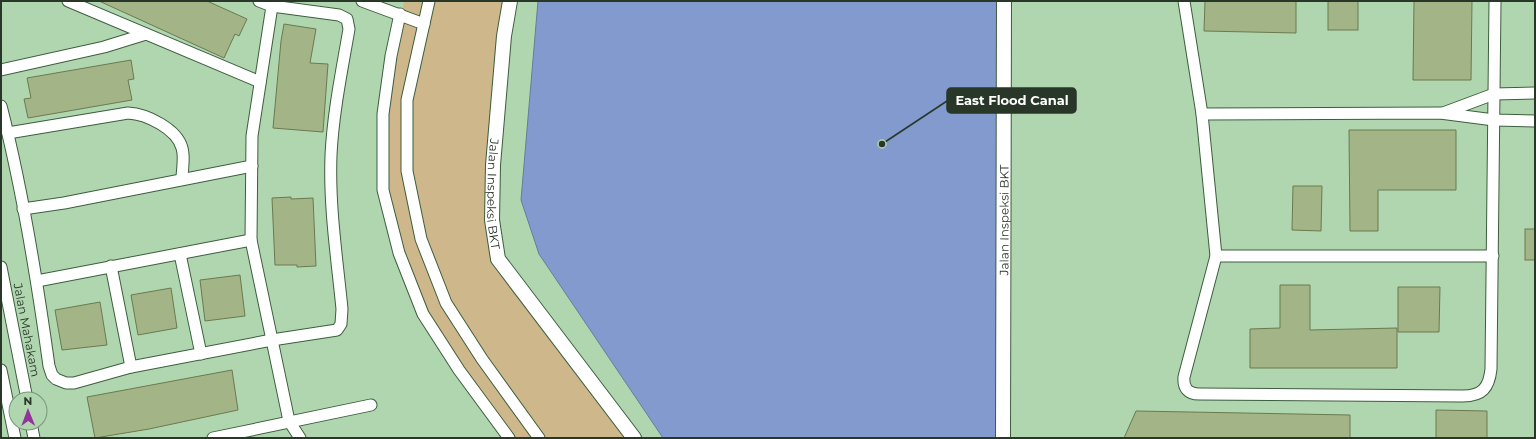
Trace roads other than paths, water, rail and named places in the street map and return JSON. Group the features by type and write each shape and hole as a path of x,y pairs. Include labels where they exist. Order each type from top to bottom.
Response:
{"street":[{"path":"68,1 260,82"},
{"path":"1,106 8,133 37,281 49,366 52,375 61,381 74,383 131,367 272,340 337,330 341,324 342,309 331,206 331,154 338,94 349,29 347,19 339,15 272,6 259,1"},
{"path":"362,1 424,24"},
{"path":"429,1 407,100 407,171 421,239 446,303 482,359 539,438"},
{"name":"Jalan Inspeksi BKT","path":"510,1 504,36 494,165 492,220 498,259 634,438"},
{"name":"Jalan Inspeksi BKT","path":"1003,438 1004,1"},
{"path":"1184,1 1202,114 1216,256 1184,377 1186,389 1192,393 1207,394 1463,396 1476,396 1487,385 1490,378 1493,256 1495,1"},
{"path":"272,6 252,136 251,240 289,421 300,438"},
{"path":"400,14 391,56 383,114 383,190 398,253 422,314 509,438"},
{"path":"1,70 104,47 146,34"},
{"path":"1440,113 1494,94 1535,93"},
{"path":"8,133 128,113 136,113 160,123 178,138 183,149 182,179"},
{"path":"1202,114 1440,113 1494,120 1535,120"},
{"path":"23,209 64,203 252,166"},
{"path":"37,281 251,240"},
{"path":"180,254 201,354"},
{"path":"1216,256 1493,256"},
{"path":"111,266 131,367"},
{"name":"Jalan Mahakam","path":"1,267 25,391"},
{"path":"1,370 15,438"},
{"path":"213,438 370,405"}],"water":[{"path":"538,1 998,1 999,438 663,438 539,254 521,200"}],"place":[{"name":"East Flood Canal","path":"882,144"}]}
